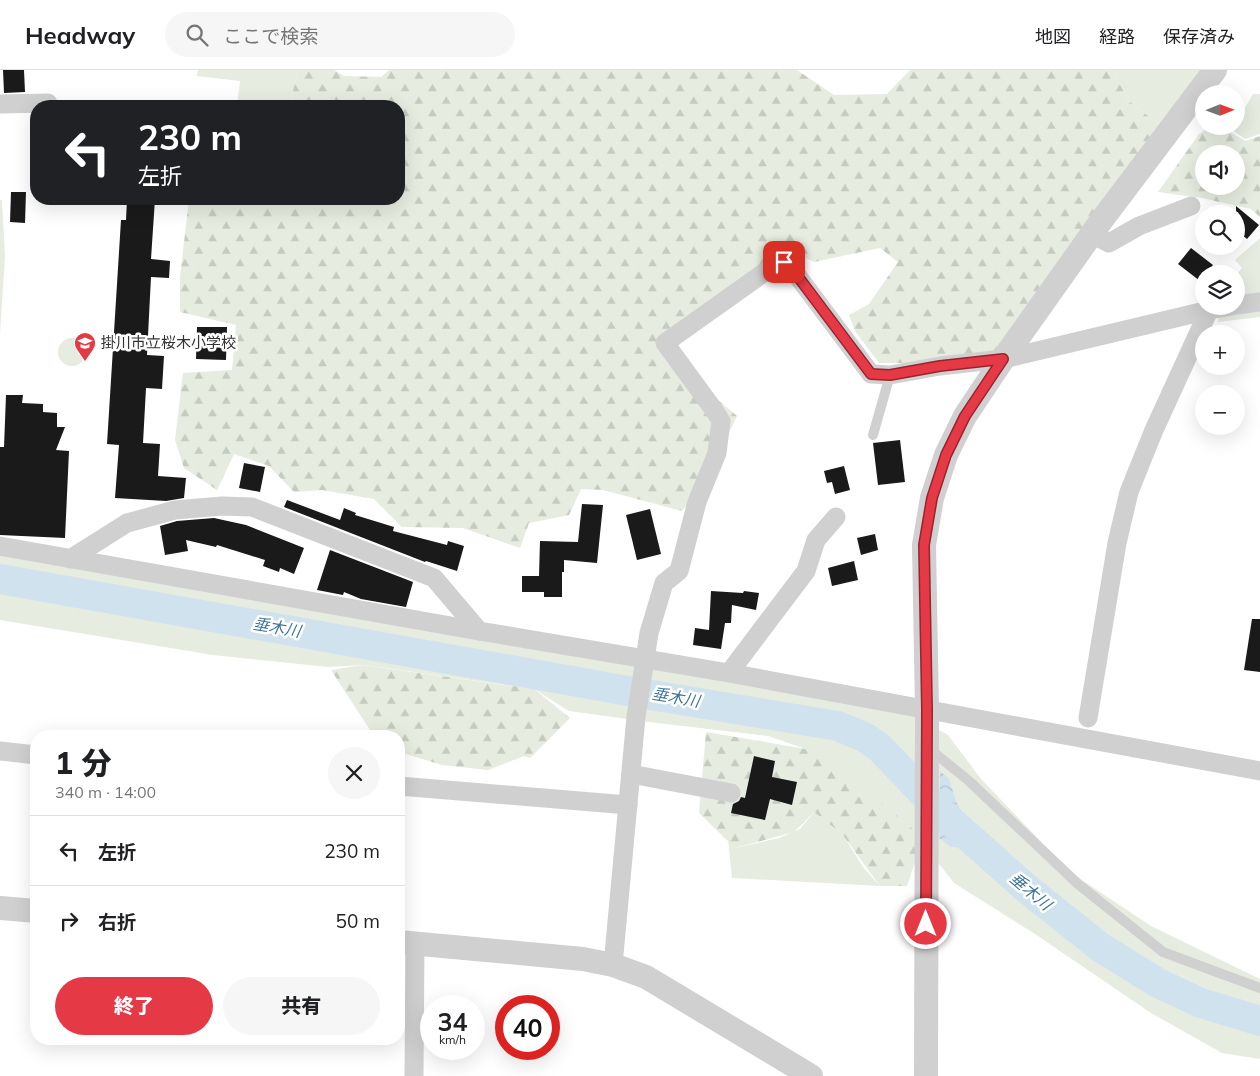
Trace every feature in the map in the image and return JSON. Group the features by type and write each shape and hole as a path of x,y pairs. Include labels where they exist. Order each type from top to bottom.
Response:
{"street":[{"path":"926,1076 927,711 924,545 932,498 946,455 965,416 1092,234 1215,70"},
{"path":"0,104 30,103"},
{"path":"1092,234 1109,243 1139,226 1191,206"},
{"path":"613,965 636,717 649,633 664,583 679,571 697,502 717,453 722,421 665,343 776,264 787,262 871,374 890,375 940,366 1003,359 1195,313"},
{"path":"1245,304 1260,302"},
{"path":"1088,718 1117,543 1130,492 1154,430 1207,315"},
{"path":"70,559 127,523 175,510 222,506 252,507 434,578 479,631"},
{"path":"729,673 806,571 816,540 836,517"},
{"path":"0,546 479,631 644,666 729,673 927,711 1260,770"},
{"path":"0,752 30,754"},
{"path":"630,774 731,793"},
{"path":"405,786 628,805"},
{"path":"0,908 30,910"},
{"path":"414,1076 407,943 583,959 613,965 646,977 811,1076"}],"lane":[{"path":"873,435 890,375"},
{"path":"931,750 969,781 1078,884 1163,952 1260,988"}],"green space":[{"path":"198,70 298,70 291,100 238,100 240,81 197,76"},
{"path":"298,70 334,70 344,76 381,77 389,70 797,70 834,95 887,94 910,70 1112,70 1129,101 1161,126 1001,350 939,363 879,363 855,331 849,315 869,304 898,262 880,248 814,262 800,255 786,252 666,356 737,416 705,483 682,511 603,490 581,489 569,515 529,523 520,548 463,528 402,527 374,499 322,490 294,492 269,466 234,454 217,490 184,468 175,440 183,373 232,370 236,325 180,312 180,277 188,205 405,205 405,100 289,100 291,99"},
{"path":"1112,70 1200,70 1161,126 1129,101"},
{"path":"1253,94 1260,94 1260,134 1245,139 1239,135 1245,135 1245,108"},
{"path":"1198,135 1235,135 1245,141 1260,136 1260,217 1251,209 1245,208 1245,205 1233,205 1202,198 1158,192"},
{"path":"0,200 2,200 5,256 0,334"},
{"path":"1260,238 1260,294 1245,296 1245,265 1239,265 1235,260 1241,255 1245,255 1245,251"},
{"path":"1260,305 1260,317 1218,322 1219,315 1245,315 1245,308"},
{"path":"72,338 82,342 86,352 82,362 72,366 62,362 58,352 62,342"},
{"path":"0,548 906,712 948,735 981,779 1070,872 1151,926 1260,979 1260,1059 1222,1053 1151,1013 1035,934 954,883 916,834 806,749 768,736 569,711 534,689 365,665 328,667 213,655 0,620"},
{"path":"363,665 534,689 570,718 530,758 524,756 488,770 442,765 405,754 405,730 370,730 331,670"},
{"path":"706,732 806,749 852,777 915,831 919,850 907,886 880,886 842,834 814,812 794,832 735,848 699,813"},
{"path":"814,812 842,834 863,867 880,886 732,878 728,839 735,848 779,838 800,829"}],"water":[{"path":"940,771 949,779 956,801 967,822 1013,865 1006,870 981,848 951,847 939,838"}],"building":[{"path":"3,70 24,70 25,92 4,93"},
{"path":"11,192 26,192 25,223 10,222"},
{"path":"127,205 155,205 151,259 170,261 169,278 151,277 147,355 164,356 162,389 146,388 143,443 160,444 158,476 186,478 184,498 166,501 115,498 119,445 107,444 121,220 126,220"},
{"path":"1245,213 1259,225 1247,239 1245,237"},
{"path":"1191,248 1195,251 1195,255 1200,255 1213,265 1195,265 1195,277 1178,264"},
{"path":"197,327 227,327 226,360 196,359"},
{"path":"6,395 23,395 22,403 43,404 43,412 57,413 57,427 65,427 56,450 69,451 65,538 0,535 0,447 4,447"},
{"path":"900,440 905,482 878,485 873,443"},
{"path":"244,463 265,467 260,492 239,488"},
{"path":"844,466 850,490 835,494 832,482 827,483 824,471"},
{"path":"287,500 340,520 344,508 356,513 355,515 394,527 393,531 447,545 448,541 464,546 457,571 425,562 284,507"},
{"path":"582,504 603,505 597,563 564,560 562,597 544,597 544,592 522,592 522,576 539,576 540,541 578,542"},
{"path":"650,509 661,554 637,560 626,515"},
{"path":"214,518 246,525 304,548 294,574 280,568 279,572 263,566 265,560 217,545 216,547 186,540 188,551 165,555 160,526 177,521"},
{"path":"875,534 878,550 861,555 857,538"},
{"path":"330,550 413,582 406,607 361,599 344,592 343,595 317,590"},
{"path":"854,561 858,580 832,586 828,568"},
{"path":"711,591 759,593 756,610 732,605 731,623 725,623 721,649 693,645 695,628 709,630"},
{"path":"1252,619 1260,619 1260,672 1244,670"},
{"path":"754,756 775,761 772,777 797,782 792,805 770,799 765,820 731,813 733,804 739,801 741,797 745,798"}],"waterway":[{"name":"垂木川","path":"0,579 645,694 838,726 866,738 880,748 944,815 1026,888 1100,947 1158,983 1201,1003 1260,1021"}],"place":[{"name":"掛川市立桜木小学校","path":"85,362"}],"route":[{"path":"784,262 787,262 871,374 890,375 940,366 1003,359 965,416 946,455 932,498 924,545 927,710 926,924"}]}
